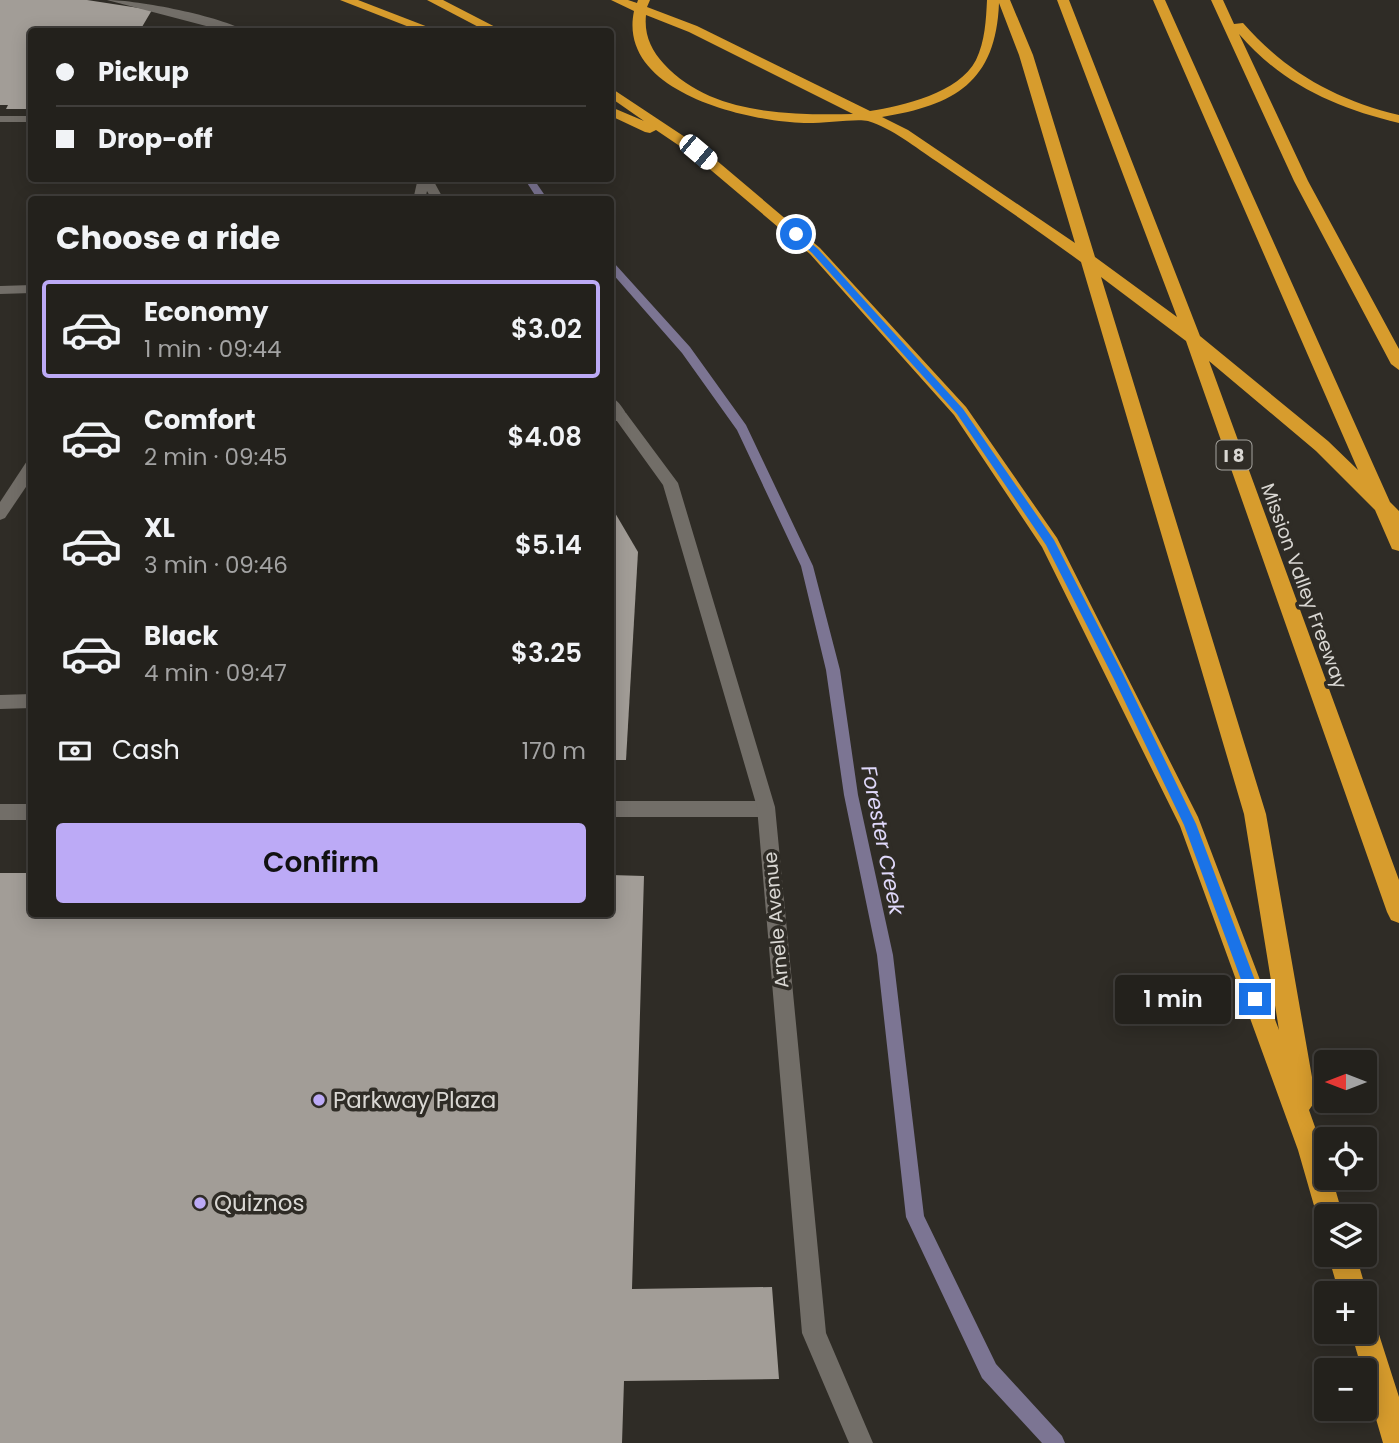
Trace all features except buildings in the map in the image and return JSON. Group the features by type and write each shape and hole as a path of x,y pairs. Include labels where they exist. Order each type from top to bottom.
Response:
{"highway":[{"path":"346,0 424,28"},
{"path":"433,0 491,28"},
{"path":"617,0 693,29 903,133 1030,217 1187,333 1322,446 1399,523"},
{"path":"644,0 638,13 642,43 652,62 665,75 716,103 748,113 820,120 859,119 894,112 956,88 973,74 986,52 993,0"},
{"path":"1004,0 1026,55 1255,814 1311,1150"},
{"name":"Mission Valley Freeway","path":"1063,0 1177,294 1399,912"},
{"path":"1159,0 1399,544"},
{"path":"1218,0 1256,49 1281,71 1312,90 1350,106 1399,119"},
{"path":"1218,0 1301,181 1399,364"},
{"path":"614,94 698,152 815,251 960,411 1050,543 1190,824 1311,1150 1327,1204"},
{"path":"614,112 698,152"},
{"path":"1369,1344 1398,1443"}],"street":[{"path":"111,0 193,17 229,28"},
{"path":"0,120 28,120"},
{"path":"0,290 28,289"},
{"name":"Arnele Avenue","path":"616,410 670,483 766,808 814,1332 861,1443"},
{"path":"0,514 8,490 28,469"},
{"path":"0,702 28,701"},
{"path":"614,809 766,808"},
{"path":"0,812 28,811"}],"waterway":[{"name":"Forester Creek","path":"531,182 540,196"},
{"name":"Forester Creek","path":"614,269 686,350 742,428 807,566 833,670 851,795 885,955 915,1217 989,1371 1055,1443"}],"place":[{"name":"Parkway Plaza","path":"319,1100"},
{"name":"Quiznos","path":"200,1203"}],"route":[{"path":"796,234 815,251 960,411 1050,543 1190,824 1255,999"}]}
